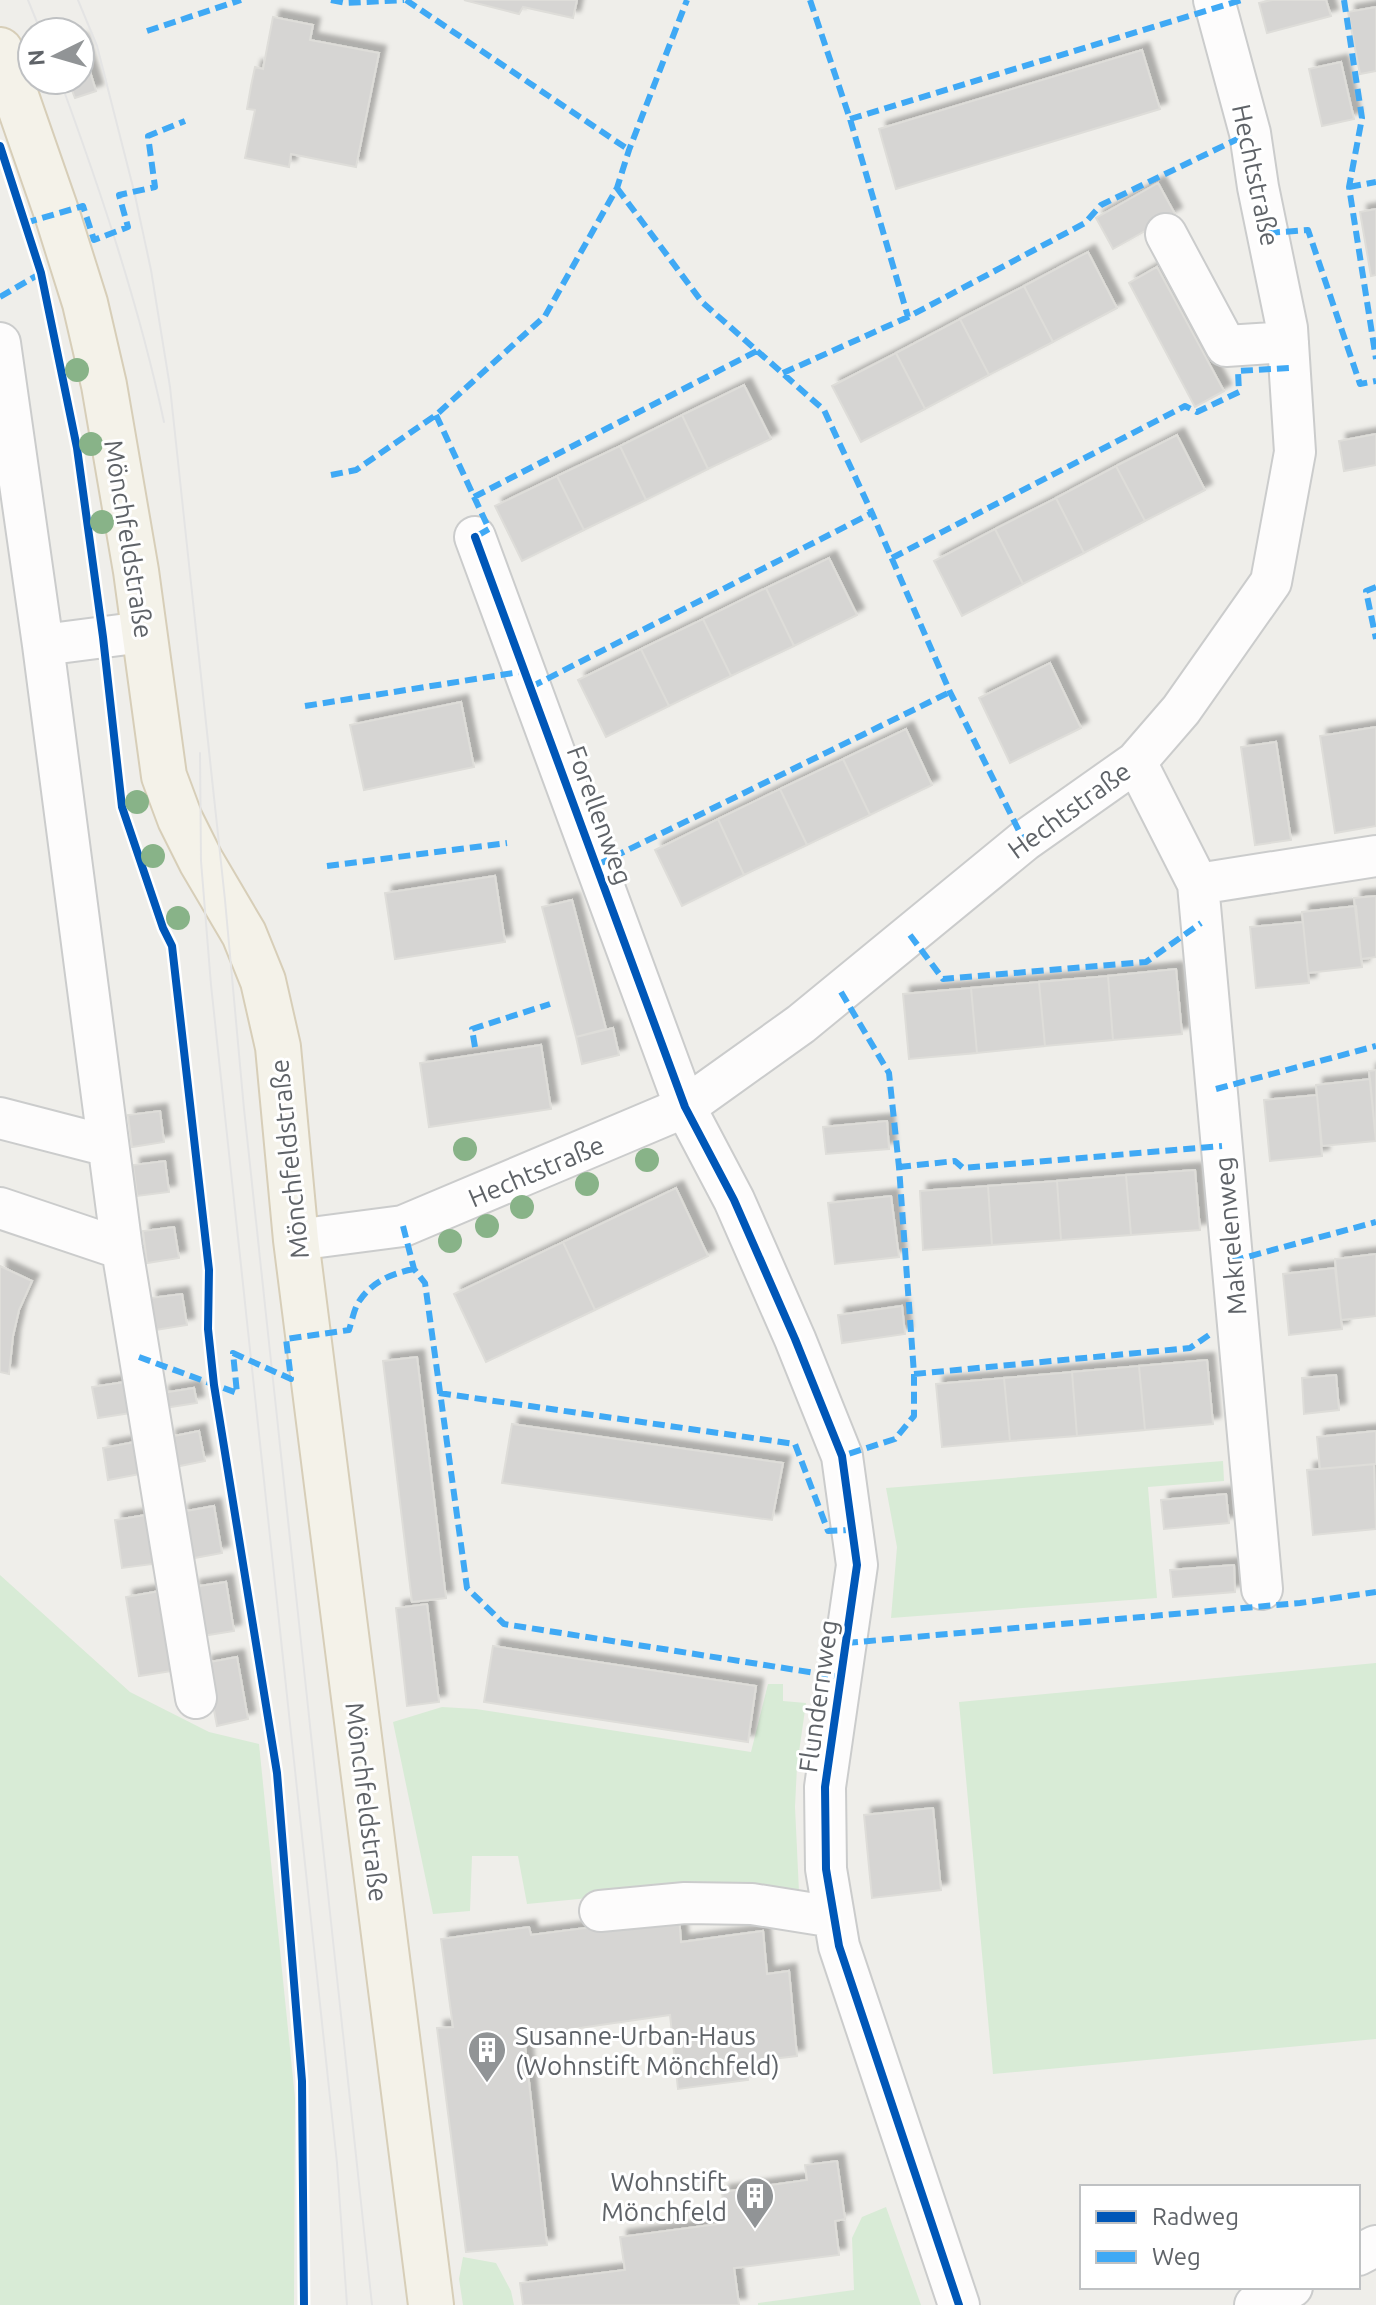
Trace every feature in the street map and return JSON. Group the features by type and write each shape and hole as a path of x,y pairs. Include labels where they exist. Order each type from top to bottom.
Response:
{"main road":[{"name":"Mönchfeldstraße","path":"0,50 85,303 104,385 136,571 164,776 180,819 201,861 244,934 263,981 278,1047 296,1240 431,2305"}],"street":[{"name":"Hechtstraße","path":"296,1240 403,1226 685,1107 801,1024 1024,841 1136,762 1181,710 1271,582 1295,452 1287,328 1250,133 1214,0"},
{"path":"1166,234 1226,346 1288,342"},
{"path":"0,343 122,1249 196,1698"},
{"name":"Forellenweg","path":"475,537 685,1107"},
{"path":"43,645 143,632"},
{"name":"Makrelenweg","path":"1136,762 1198,884 1262,1589"},
{"path":"1198,884 1376,856"},
{"name":"Flundernweg","path":"685,1107 734,1200 842,1456 857,1565 825,1787 826,1869 839,1946 959,2305"},
{"path":"0,1118 108,1146"},
{"path":"0,1208 122,1249"},
{"path":"600,1911 685,1903 739,1903 834,1917"},
{"path":"1255,2305 1288,2289"}],"green space":[{"path":"1223,1461 1224,1481 1148,1487 1157,1598 891,1618 897,1547 886,1488"},
{"path":"0,1575 130,1692 209,1732 259,1744 295,2098 294,2305 0,2305"},
{"path":"1376,1663 1376,2039 993,2074 959,1702"},
{"path":"768,1684 783,1684 783,1701 806,1703 795,1807 799,1892 724,1885 527,1904 518,1856 472,1856 470,1911 433,1914 393,1722 442,1707 476,1709 751,1752"},
{"path":"886,2207 921,2305 758,2305 854,2290 852,2238 862,2217"},
{"path":"463,2257 496,2263 511,2291 514,2305 463,2305 459,2279"}],"building":[{"path":"464,0 577,0 573,18 523,7 519,14"},
{"path":"1272,0 1326,0 1331,16 1267,33 1259,3"},
{"path":"1376,7 1376,71 1360,74 1348,12"},
{"path":"273,17 313,25 310,40 379,53 356,167 291,154 289,167 245,158 255,110 247,109 251,86 255,67 263,69"},
{"path":"1142,50 1160,109 896,189 879,129"},
{"path":"1341,62 1354,119 1322,126 1309,69"},
{"path":"1158,183 1175,214 1113,249 1096,218"},
{"path":"1376,209 1376,275 1371,276 1360,212"},
{"path":"1088,252 1117,308 1053,342 1024,286"},
{"path":"1157,267 1224,391 1195,407 1129,283"},
{"path":"1024,286 1053,342 989,375 960,319"},
{"path":"960,319 989,375 925,409 896,353"},
{"path":"896,353 925,409 861,442 832,386"},
{"path":"744,385 771,439 708,469 682,415"},
{"path":"682,415 708,469 646,500 620,446"},
{"path":"1376,434 1376,465 1344,471 1339,441"},
{"path":"1177,435 1205,490 1145,521 1116,466"},
{"path":"620,446 646,500 584,530 557,476"},
{"path":"1116,466 1145,521 1084,553 1056,498"},
{"path":"557,476 584,530 522,561 495,506"},
{"path":"1056,498 1084,553 1023,584 995,529"},
{"path":"995,529 1023,584 962,616 934,561"},
{"path":"829,558 857,615 794,646 766,588"},
{"path":"766,588 794,646 731,676 703,619"},
{"path":"703,619 731,676 669,706 641,649"},
{"path":"641,649 669,706 606,737 578,680"},
{"path":"1050,663 1081,728 1010,763 979,698"},
{"path":"461,702 474,767 364,790 350,725"},
{"path":"1376,727 1376,826 1335,833 1320,736"},
{"path":"906,729 932,785 870,815 843,759"},
{"path":"1276,742 1291,840 1255,845 1241,747"},
{"path":"843,759 870,815 807,845 780,789"},
{"path":"780,789 807,845 744,875 718,819"},
{"path":"718,819 744,875 682,906 655,850"},
{"path":"495,876 505,942 395,959 385,893"},
{"path":"1376,896 1376,957 1361,959 1354,898"},
{"path":"572,900 606,1029 576,1037 542,907"},
{"path":"1356,906 1362,967 1308,973 1302,912"},
{"path":"1303,922 1309,983 1256,988 1250,927"},
{"path":"1176,969 1182,1034 1113,1040 1108,976"},
{"path":"1108,976 1113,1040 1045,1046 1039,982"},
{"path":"1039,982 1045,1046 977,1053 971,988"},
{"path":"971,988 977,1053 909,1059 903,994"},
{"path":"613,1028 619,1055 582,1064 576,1037"},
{"path":"541,1045 551,1109 429,1127 420,1063"},
{"path":"1376,1070 1376,1132 1375,1132 1369,1071"},
{"path":"1370,1079 1376,1141 1322,1146 1316,1085"},
{"path":"1317,1095 1322,1156 1270,1161 1264,1100"},
{"path":"160,1111 164,1142 132,1147 128,1115"},
{"path":"887,1121 889,1149 826,1154 823,1127"},
{"path":"165,1161 169,1192 137,1196 133,1165"},
{"path":"1195,1170 1200,1230 1131,1235 1126,1175"},
{"path":"1126,1175 1131,1235 1061,1240 1057,1181"},
{"path":"1057,1181 1061,1240 992,1245 988,1186"},
{"path":"988,1186 992,1245 923,1250 920,1191"},
{"path":"676,1188 708,1256 595,1310 563,1242"},
{"path":"891,1196 899,1257 835,1264 828,1203"},
{"path":"174,1227 179,1258 147,1263 143,1231"},
{"path":"563,1242 595,1310 486,1362 454,1294"},
{"path":"1376,1254 1376,1316 1341,1320 1335,1259"},
{"path":"0,1266 32,1281 19,1310 9,1374 0,1372"},
{"path":"1335,1268 1342,1329 1289,1335 1283,1274"},
{"path":"182,1294 187,1325 155,1330 150,1298"},
{"path":"902,1306 905,1334 842,1343 838,1315"},
{"path":"417,1357 446,1598 412,1602 383,1361"},
{"path":"1207,1360 1213,1424 1145,1430 1139,1366"},
{"path":"1139,1366 1145,1430 1077,1436 1072,1372"},
{"path":"1072,1372 1077,1436 1010,1441 1004,1378"},
{"path":"1336,1375 1339,1410 1304,1414 1302,1378"},
{"path":"1004,1378 1010,1441 942,1447 936,1384"},
{"path":"125,1382 131,1413 98,1418 92,1387"},
{"path":"194,1388 197,1403 164,1408 162,1393"},
{"path":"512,1424 783,1463 772,1520 502,1483"},
{"path":"199,1431 205,1461 175,1467 169,1437"},
{"path":"1376,1431 1376,1464 1320,1469 1317,1437"},
{"path":"135,1442 140,1474 108,1480 103,1448"},
{"path":"1374,1464 1376,1529 1313,1535 1307,1470"},
{"path":"1226,1494 1229,1523 1164,1529 1161,1500"},
{"path":"214,1506 222,1553 189,1559 181,1512"},
{"path":"146,1515 153,1564 122,1568 115,1520"},
{"path":"1234,1565 1235,1592 1173,1597 1170,1570"},
{"path":"226,1582 234,1631 202,1636 193,1587"},
{"path":"160,1591 172,1671 139,1676 126,1597"},
{"path":"427,1604 439,1702 407,1706 396,1608"},
{"path":"493,1646 756,1686 748,1742 484,1702"},
{"path":"237,1657 248,1719 217,1726 205,1663"},
{"path":"933,1808 941,1890 872,1898 864,1815"},
{"name":"Susanne-Urban-Haus (Wohnstift Mönchfeld)","path":"679,1916 681,1942 763,1931 767,1974 789,1971 797,2056 745,2062 748,2080 678,2089 670,2015 524,2036 547,2245 466,2252 437,2028 453,2027 441,1939 529,1927 531,1935"},
{"name":"Wohnstift Mönchfeld","path":"837,2161 845,2219 835,2221 839,2255 734,2268 739,2305 523,2305 520,2283 625,2270 620,2237 726,2223 722,2192 807,2180 805,2165"}],"tram line":[{"path":"28,0 34,16"},
{"path":"78,0 97,46 134,191 151,270 170,387 372,2305"},
{"path":"66,96 118,249 164,422"},
{"path":"200,753 201,861 211,985 337,2163 347,2305"}],"marked path":[{"path":"147,31 241,0"},
{"path":"331,0 346,3 404,0"},
{"path":"406,0 629,150"},
{"path":"331,475 356,470 436,415 545,316 617,188 687,0"},
{"path":"810,0 850,119 908,317"},
{"path":"850,119 1242,0"},
{"path":"1344,0 1362,118 1349,187 1376,359"},
{"path":"25,223 83,206 94,240 128,227 119,195 155,187 148,136 185,121"},
{"path":"783,373 908,317 1085,223 1101,205 1250,133"},
{"path":"1349,187 1376,182"},
{"path":"617,188 702,302 824,410 950,692 1024,841"},
{"path":"1268,233 1308,230 1360,384 1376,381"},
{"path":"0,297 41,273"},
{"path":"474,497 757,351"},
{"path":"892,558 1185,406 1197,412 1239,392 1238,371 1289,368"},
{"path":"436,415 489,529 475,537"},
{"path":"531,687 872,513"},
{"path":"1376,587 1366,591 1376,639"},
{"path":"305,706 526,671"},
{"path":"597,865 950,692"},
{"path":"327,866 507,843"},
{"path":"910,935 943,979 1146,962 1201,923"},
{"path":"841,992 889,1073 914,1374 914,1416 895,1439 842,1456"},
{"path":"475,1047 472,1029 550,1004"},
{"path":"1216,1089 1376,1046"},
{"path":"899,1167 955,1161 963,1168 1222,1146"},
{"path":"1232,1261 1376,1222"},
{"path":"403,1226 414,1269 425,1283 467,1588 504,1624 841,1677"},
{"path":"139,1357 237,1393 233,1353 291,1379 286,1339 349,1330 358,1303 365,1293 391,1276 414,1269"},
{"path":"914,1374 1190,1348 1209,1335"},
{"path":"439,1393 795,1444 828,1531 852,1530"},
{"path":"846,1643 1300,1603 1376,1592"}],"cycle path":[{"path":"0,146 41,273 77,448 122,807 172,946 209,1270 208,1329 214,1385 277,1773 302,2081 304,2305"},
{"path":"475,537 685,1107 734,1200 842,1456 857,1565 825,1787 826,1869 839,1946 959,2305"}],"place":[{"name":"Susanne-Urban-Haus (Wohnstift Mönchfeld)","path":"487,2084"},
{"name":"Wohnstift Mönchfeld","path":"755,2230"}]}
